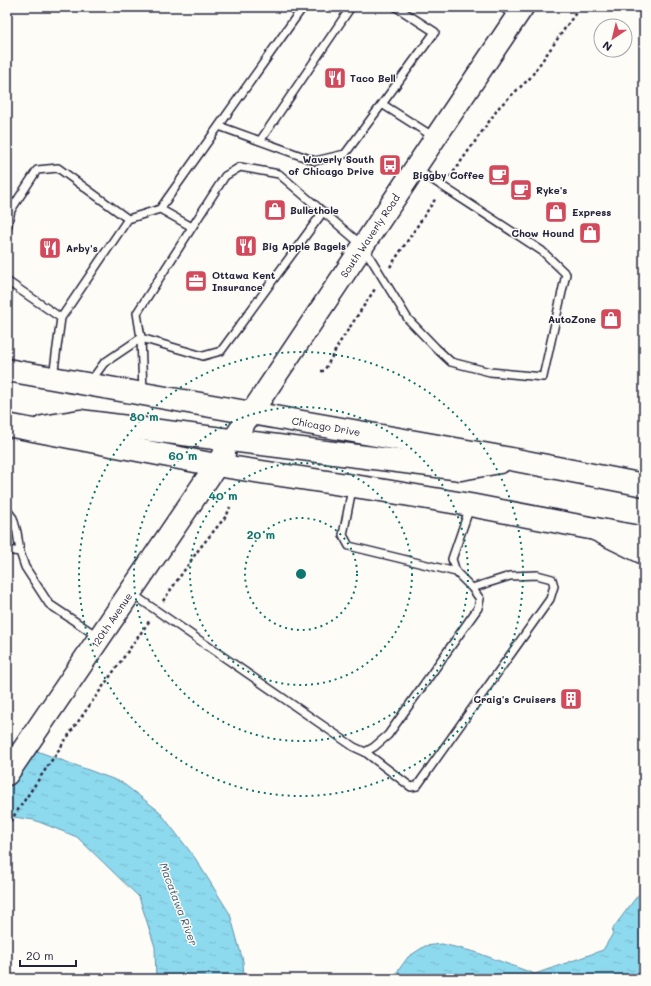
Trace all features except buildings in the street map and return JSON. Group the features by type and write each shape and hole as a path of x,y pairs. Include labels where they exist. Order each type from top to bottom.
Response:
{"main road":[{"name":"South Waverly Road","path":"216,465 436,138 514,10"},
{"name":"Chicago Drive","path":"7,370 515,460 644,485"},
{"path":"17,427 80,421 461,469 515,460"},
{"path":"17,427 216,465 470,505 644,538"},
{"name":"120th Avenue","path":"7,774 216,465"},
{"path":"595,529 644,553"}],"lane":[{"path":"53,378 61,318 128,219 160,209 303,7"},
{"path":"260,141 351,7"},
{"path":"219,126 315,161 345,154 435,32 396,7"},
{"path":"382,104 436,138"},
{"path":"143,394 141,338 137,312 225,176 240,166 278,174 363,246 408,319 451,362 490,372 543,377 566,274 542,251 415,169"},
{"path":"7,229 11,210 37,170 58,168 128,219"},
{"path":"160,209 192,227"},
{"path":"141,338 203,356 221,351 323,212"},
{"path":"7,282 61,318"},
{"path":"88,385 104,363 141,338"},
{"path":"353,486 343,535 349,546 456,572"},
{"path":"365,752 374,748 388,735 478,608 480,599 472,588 456,572 452,560 470,505"},
{"path":"7,510 12,518 17,532 20,552 25,567 49,604 99,637"},
{"path":"7,550 20,552"},
{"path":"130,592 354,747 365,752 411,787 417,786 550,599 554,586 552,579 537,575 510,576 472,588"}],"path":[{"path":"7,826 75,726"}],"water":[{"name":"Macatawa River","path":"7,740 121,782 159,811 195,858 230,914 243,961 244,979 156,979 155,947 139,897 77,837 34,820 7,816"},
{"path":"644,890 644,979 392,979 408,957 425,946 442,944 475,952 535,974 603,950 612,935 613,928 638,895"}],"place":[{"name":"Taco Bell","path":"335,78"},
{"name":"Waverly South of Chicago Drive","path":"390,165"},
{"name":"Biggby Coffee","path":"499,175"},
{"name":"Ryke's","path":"521,190"},
{"name":"Bullethole","path":"275,210"},
{"name":"Express","path":"556,212"},
{"name":"Chow Hound","path":"590,233"},
{"name":"Big Apple Bagels","path":"246,246"},
{"name":"Arby's","path":"50,248"},
{"name":"Ottawa Kent Insurance","path":"196,281"},
{"name":"AutoZone","path":"611,319"},
{"name":"Craig's Cruisers","path":"571,699"}]}
